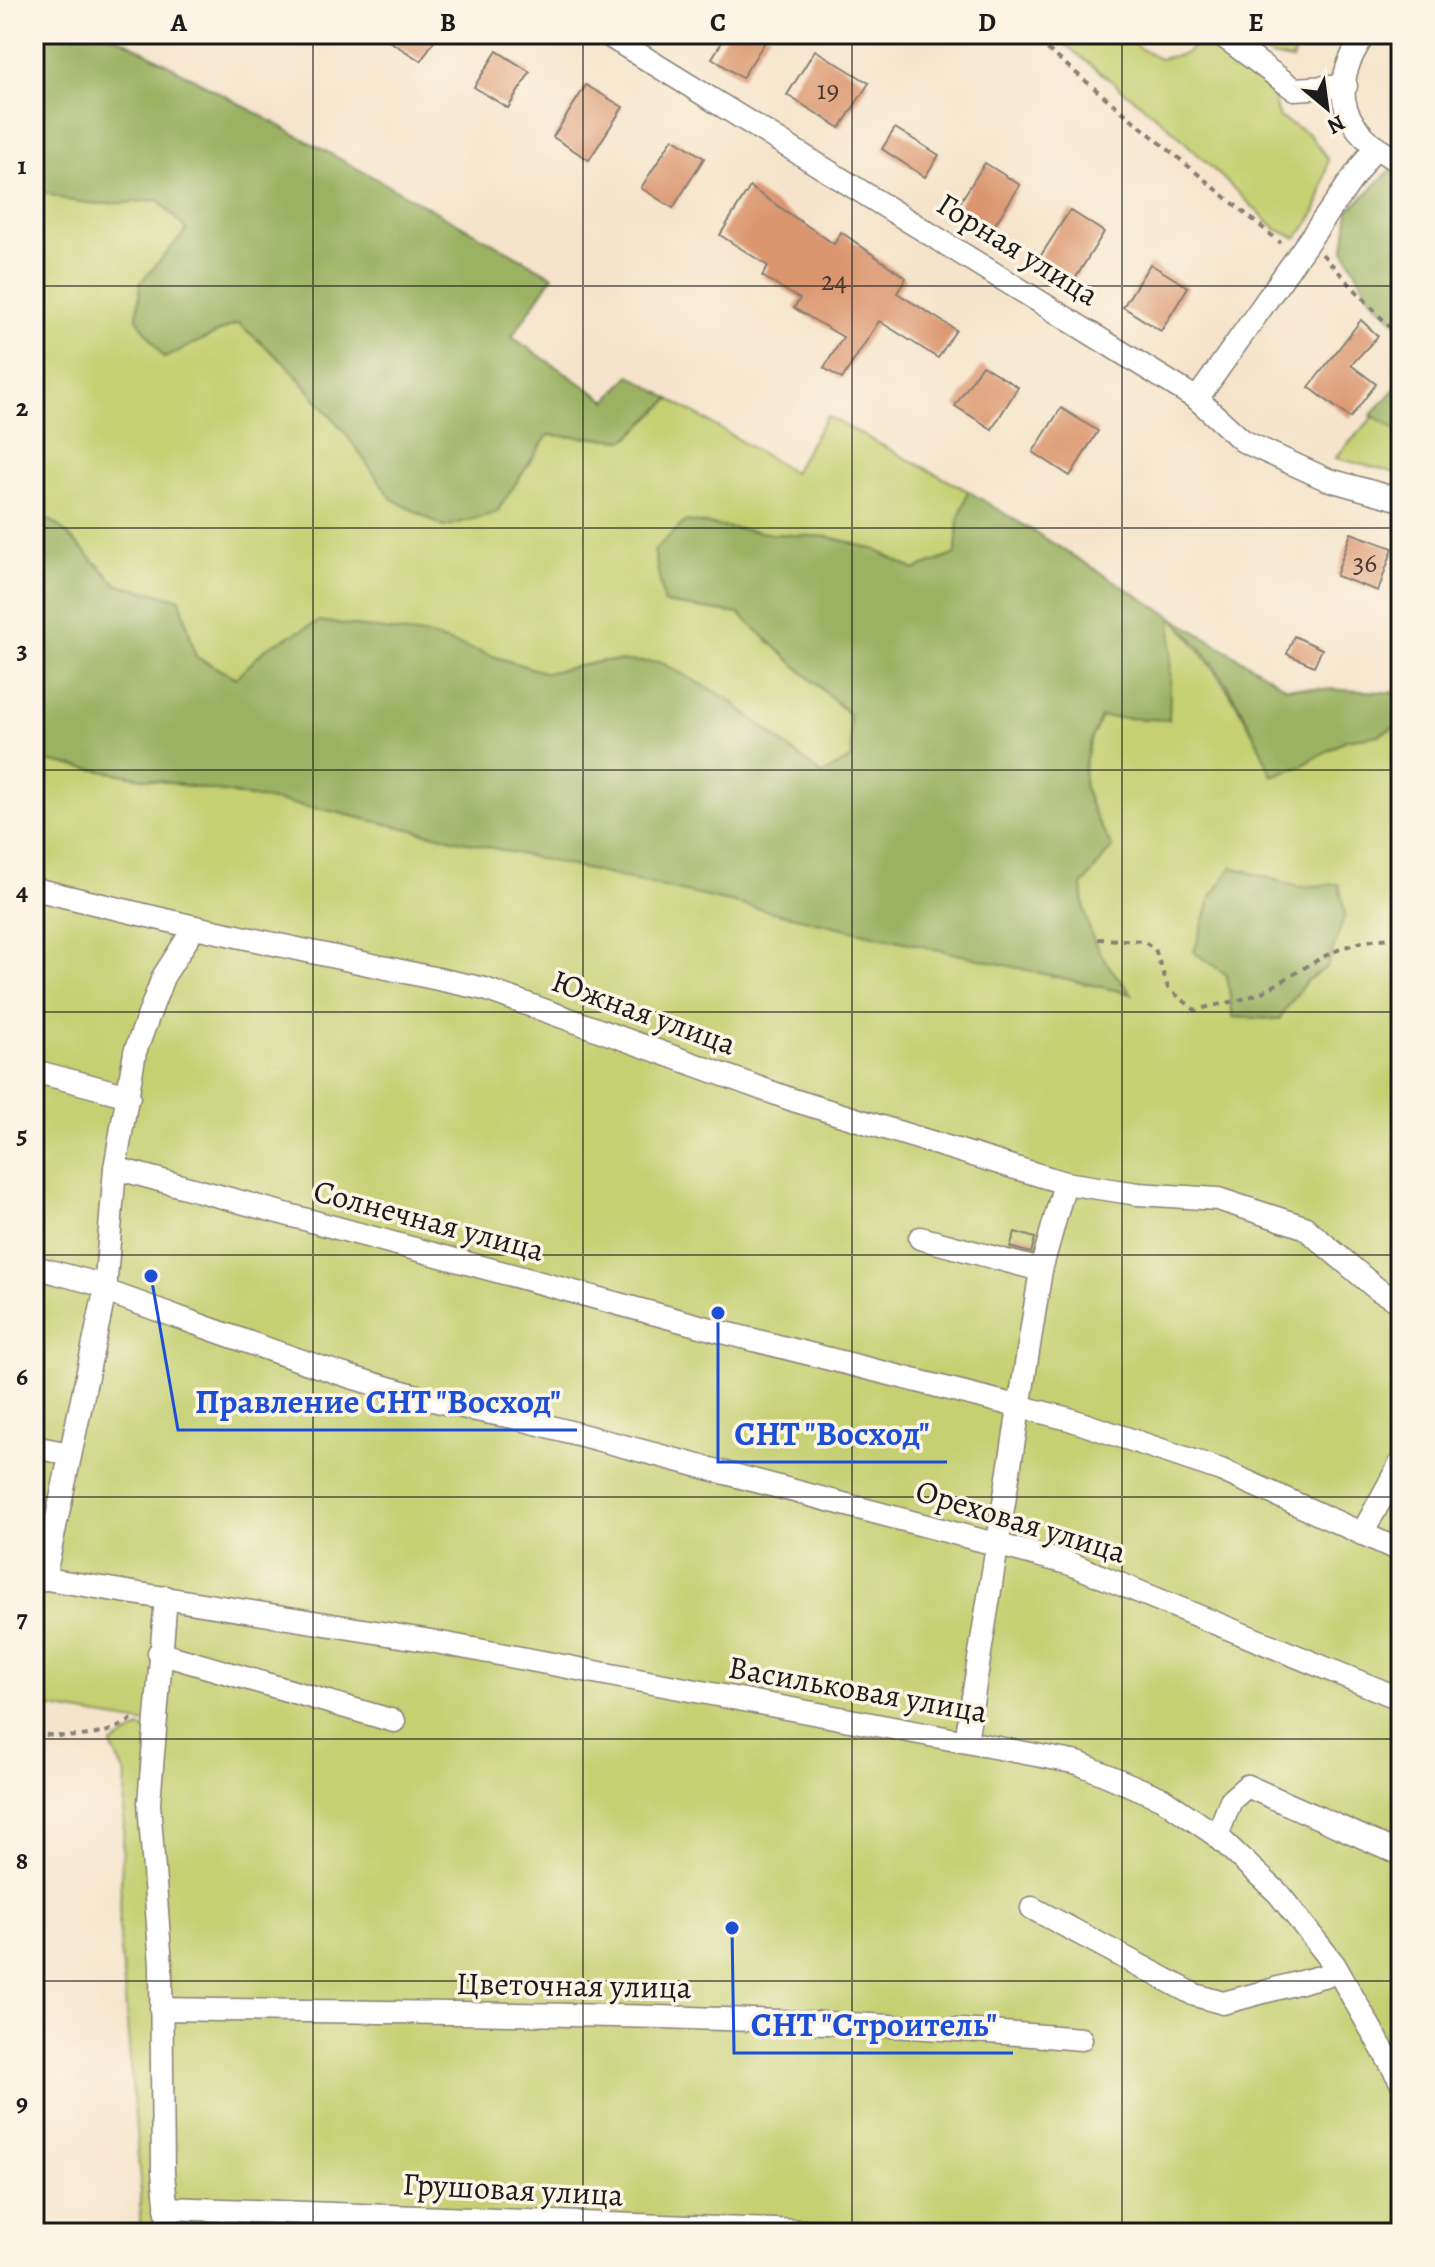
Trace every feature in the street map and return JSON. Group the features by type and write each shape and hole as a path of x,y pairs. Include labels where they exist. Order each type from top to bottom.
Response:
{"street":[{"name":"Горная улица","path":"606,34 1197,399 1243,441 1326,479 1401,500"},
{"path":"1220,34 1294,89 1346,86"},
{"path":"1365,34 1348,65 1344,100 1349,118 1374,148 1401,163"},
{"path":"1197,399 1374,148"},
{"name":"Южная улица","path":"34,889 485,989 793,1100 1065,1183 1138,1194 1218,1199 1304,1227 1377,1289 1401,1303"},
{"path":"39,1578 106,1288 115,1168 135,1052 163,977 195,927"},
{"path":"34,1071 129,1096"},
{"name":"Солнечная улица","path":"115,1168 726,1333 1017,1405 1221,1470 1401,1551"},
{"path":"966,1741 999,1544 1017,1405 1041,1270 1065,1183"},
{"path":"920,1238 1041,1270"},
{"name":"Ореховая улица","path":"34,1267 106,1288 451,1406 513,1417 1071,1564 1188,1609 1401,1699"},
{"path":"34,1447 70,1454"},
{"path":"1362,1534 1401,1462"},
{"name":"Васильковая улица","path":"39,1578 425,1640 1078,1763 1163,1799 1217,1836 1278,1893 1338,1972 1401,2082"},
{"path":"166,1597 149,1803 161,2009 169,2233"},
{"path":"159,1653 394,1721"},
{"path":"1217,1836 1231,1800 1247,1786 1401,1854"},
{"path":"1032,1908 1195,1995 1223,2003 1338,1972"},
{"name":"Цветочная улица","path":"161,2009 803,2022 950,2028 1081,2039"},
{"name":"Грушовая улица","path":"166,2208 857,2233"}],"path":[{"path":"1029,34 1304,249 1401,339"},
{"path":"1098,939 1143,941 1155,949 1168,988 1195,1010 1263,992 1330,952 1372,938 1401,938"},
{"path":"34,1733 60,1738 105,1733 144,1711 157,1691"}],"green space":[{"path":"34,34 109,34 129,43 553,276 512,337 607,401 630,375 670,399 626,440 548,435 496,513 444,527 392,499 343,430 289,367 238,323 164,358 137,318 141,282 187,230 158,200 94,204 64,199 34,186"},
{"path":"1052,34 1126,34 1139,48 1159,59 1185,54 1205,35 1243,58 1268,82 1279,117 1309,134 1328,159 1319,202 1304,230 1296,238 1276,229 1167,125"},
{"path":"1243,34 1302,34 1292,60 1270,56"},
{"path":"1393,168 1401,172 1401,327 1370,297 1344,249 1349,210"},
{"path":"34,186 64,199 94,204 158,200 187,230 141,283 164,358 238,322 289,367 343,430 496,513 548,435 626,440 670,399 793,472 827,416 968,491 958,522 956,554 914,570 876,550 830,537 773,534 664,603 739,614 849,714 853,758 822,775 727,698 603,661 546,673 430,636 266,648 236,679 196,657 180,599 118,585 57,524 34,513"},
{"path":"1401,382 1401,432 1371,415"},
{"path":"1374,416 1401,432 1401,474 1335,458"},
{"path":"968,491 1286,687 1401,693 1401,724 1378,735 1346,740 1301,766 1272,776 1230,690 1203,651 1172,617 1169,720 1101,717 1084,769 1087,797 1112,847 1082,886 1087,920 1102,956 1132,994 326,810 34,759 34,513 57,524 118,585 180,599 196,657 236,678 266,648 319,621 430,636 546,673 603,661 660,662 727,698 822,775 852,758 849,714 739,614 664,603 654,550 686,521 773,534 830,537 876,550 914,570 956,554 958,522"},
{"path":"1172,616 1229,692 1272,775 1301,766 1346,740 1378,735 1401,724 1401,2233 169,2233 154,1725 34,1705 34,759 326,810 1130,993 1101,958 1085,924 1082,886 1112,847 1092,808 1082,766 1085,751 1104,711","holes":["1232,867 1298,887 1327,967 1306,981 1279,1019 1233,1017 1227,975"]},
{"path":"1232,867 1298,887 1339,884 1345,915 1327,967 1306,981 1279,1019 1233,1017 1227,975 1194,952 1211,897"},
{"path":"140,1728 148,1731 164,2233 140,2233 140,2181 119,1926 126,1776 111,1745"}],"building":[{"path":"378,34 438,34 421,61"},
{"path":"727,34 770,34 742,78 712,58"},
{"path":"815,50 869,83 840,128 787,95"},
{"path":"497,51 530,72 508,108 474,87"},
{"path":"586,85 623,107 589,160 553,137"},
{"path":"895,128 939,155 925,177 882,149"},
{"path":"673,138 704,158 673,208 641,188"},
{"path":"985,163 1020,185 992,229 957,207"},
{"path":"750,187 834,244 841,232 906,278 897,293 956,330 938,358 879,321 842,379 824,368 843,337 794,308 800,299 762,276 768,266 720,235"},
{"path":"1070,210 1104,232 1075,279 1040,257"},
{"path":"1150,264 1188,287 1161,331 1123,307"},
{"path":"1361,320 1378,336 1351,365 1376,384 1350,418 1309,387"},
{"path":"982,365 1018,387 992,429 955,406"},
{"path":"1061,408 1098,431 1070,476 1033,452"},
{"path":"1351,533 1393,548 1378,591 1336,576"},
{"path":"1294,636 1322,649 1314,666 1287,654"},
{"path":"1015,1232 1035,1238 1031,1253 1010,1247"}],"place":[{"name":"Правление СНТ \"Восход\"","path":"151,1276"},
{"name":"СНТ \"Восход\"","path":"718,1313"},
{"name":"СНТ \"Строитель\"","path":"732,1928"}]}
